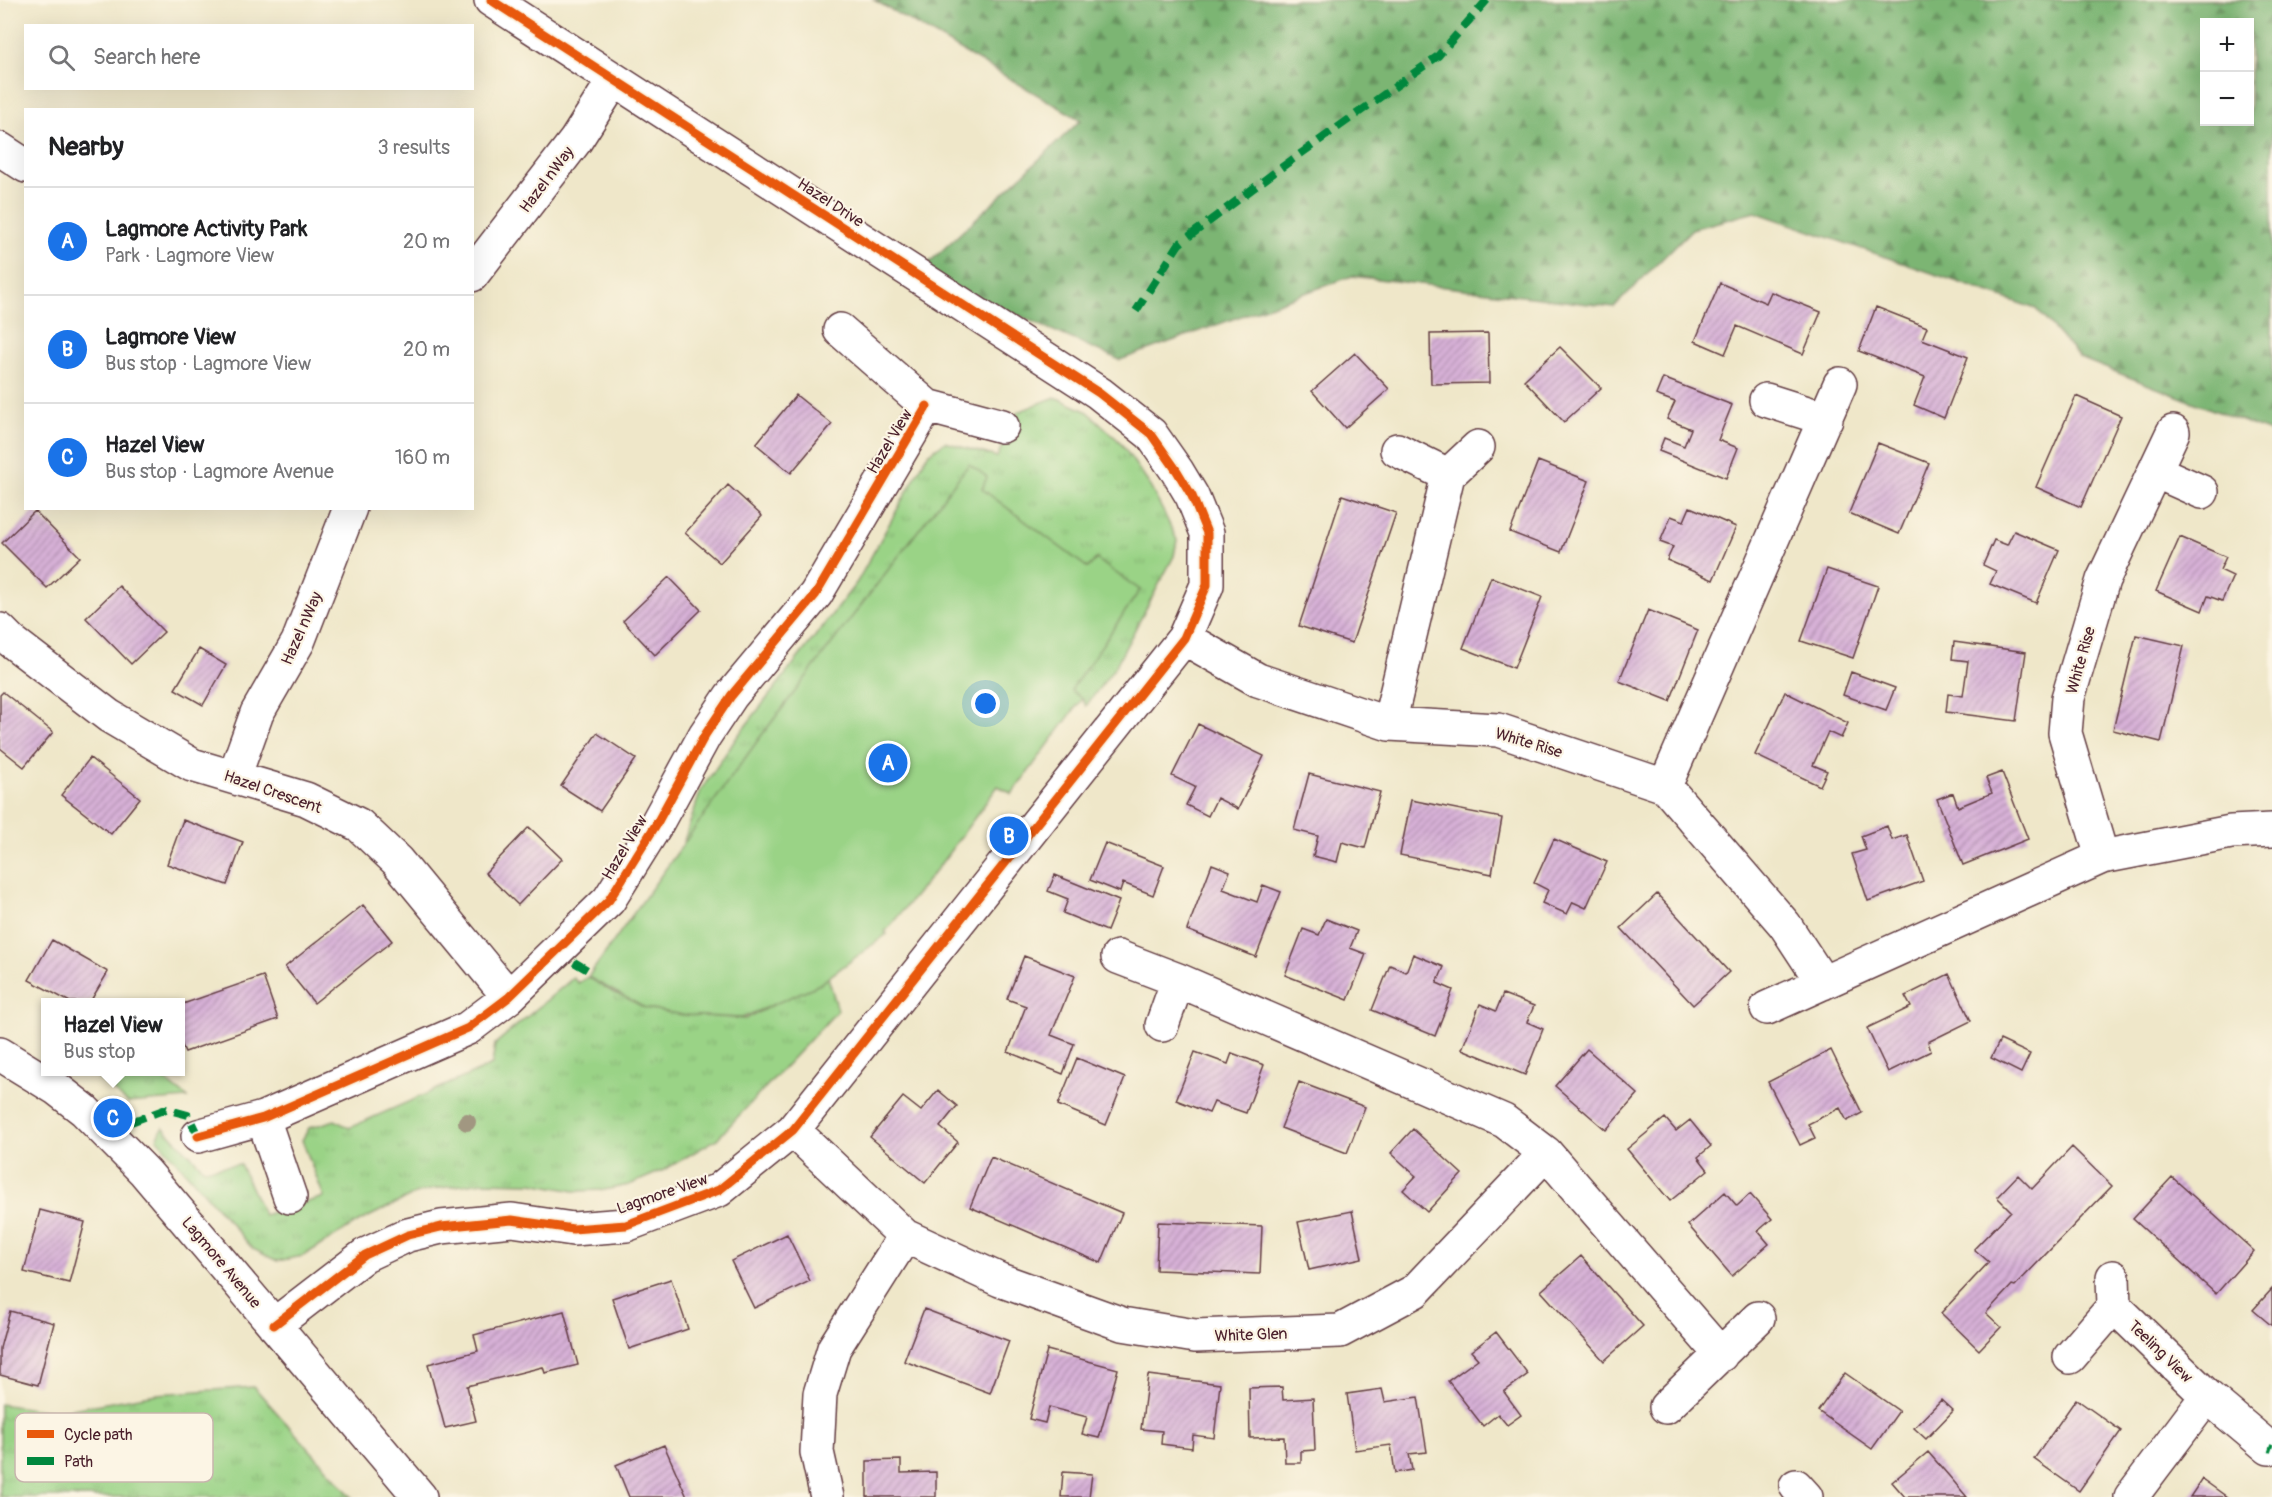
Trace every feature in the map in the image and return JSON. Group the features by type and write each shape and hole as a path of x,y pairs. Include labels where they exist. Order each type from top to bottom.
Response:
{"street":[{"name":"Hazel Drive","path":"491,0 1099,393 1151,434"},
{"name":"Hazel nWay","path":"474,272 576,140 615,80"},
{"path":"0,149 24,165"},
{"name":"Hazel View","path":"840,330 927,406 1002,426"},
{"path":"1823,983 1785,925 1665,786 1840,384"},
{"path":"1766,400 1826,419"},
{"name":"Hazel View","path":"198,1136 263,1118 468,1028 509,997 609,900 657,823 705,735 731,696 816,594 927,406"},
{"name":"White Rise","path":"2102,856 2065,733 2068,698 2103,580 2173,432"},
{"name":"Lagmore View","path":"274,1324 365,1254 408,1235 441,1227 513,1220 573,1229 626,1225 719,1190 793,1130 1184,638 1207,585 1207,533 1192,496 1151,434"},
{"path":"1389,724 1448,475 1478,447"},
{"path":"1397,450 1448,475"},
{"path":"2155,471 2202,492"},
{"name":"Hazel nWay","path":"234,777 257,713 298,642 349,510"},
{"name":"Hazel Crescent","path":"0,630 109,716 192,765 306,799 359,825 397,861 509,997"},
{"name":"White Rise","path":"1184,638 1258,680 1389,724 1498,730 1665,786"},
{"path":"1767,1008 2102,856 2231,832 2272,830"},
{"path":"1118,957 1178,980 1504,1121 1546,1153 1721,1354"},
{"path":"1162,1025 1178,980"},
{"name":"Lagmore Avenue","path":"0,1054 57,1089 84,1110 145,1172 420,1497"},
{"path":"263,1118 290,1197"},
{"name":"White Glen","path":"793,1130 905,1236 1000,1280 1122,1324 1195,1336 1340,1330 1415,1291 1546,1153"},
{"path":"827,1497 817,1452 820,1394 834,1348 905,1236"},
{"name":"Teeling View","path":"2070,1357 2113,1291 2207,1395 2269,1448"},
{"path":"1666,1407 1758,1318"},
{"name":"Teeling View","path":"2131,1497 2207,1395"}],"green space":[{"path":"874,0 2272,0 2272,433 2080,358 2036,309 1755,212 1692,229 1614,307 1352,276 1120,360 919,272 1081,120"},
{"path":"1055,397 1088,412 1120,442 1147,481 1177,540 1174,556 1115,667 1086,706 1082,699 1070,690 1097,559 1088,568 981,489 682,847 701,790 737,737 857,582 928,454 945,442 997,457 1018,412"},
{"path":"969,464 987,477 982,489 1088,568 1096,559 1140,590 1071,690 1082,699 1012,794 998,786 937,869 885,932 887,934 818,985 742,1018 683,1015 645,1008 588,977 758,740"},
{"path":"588,977 614,993 680,1014 745,1019 828,977 838,1010 717,1139 664,1170 629,1185 604,1190 574,1191 532,1183 483,1182 434,1189 415,1194 360,1221 303,1256 277,1261 253,1249 157,1139 163,1127 204,1169 240,1164 264,1215 324,1197 302,1140 309,1128 335,1120 349,1128 492,1065 495,1044 573,978 578,983"},
{"path":"96,1076 160,1076 188,1098 128,1103"},
{"path":"254,1387 352,1497 0,1497 0,1404 55,1412 157,1394"}],"building":[{"path":"1720,283 1766,303 1771,292 1821,312 1803,354 1737,326 1725,354 1695,341"},
{"path":"1876,307 1927,327 1922,339 1968,357 1944,418 1914,405 1925,377 1859,351"},
{"path":"1488,333 1489,383 1431,384 1430,334"},
{"path":"1560,347 1601,388 1564,422 1524,380"},
{"path":"1355,353 1389,389 1345,428 1312,391"},
{"path":"1663,378 1732,405 1718,440 1738,448 1726,478 1659,451 1664,438 1684,446 1691,429 1667,419 1675,402 1656,395"},
{"path":"796,395 832,424 791,473 756,444"},
{"path":"2076,396 2121,416 2081,507 2036,487"},
{"path":"1878,443 1929,463 1899,534 1849,513"},
{"path":"1538,461 1589,481 1561,552 1510,532"},
{"path":"728,485 762,516 720,563 685,533"},
{"path":"1342,495 1396,513 1352,643 1299,626"},
{"path":"1690,507 1736,527 1713,580 1667,560 1673,547 1660,542 1671,516 1684,521"},
{"path":"35,511 80,557 47,588 2,543"},
{"path":"2014,531 2059,550 2036,603 1990,584 1996,571 1983,565 1994,540 2007,545"},
{"path":"2180,537 2226,557 2220,570 2233,576 2222,601 2208,596 2202,611 2156,591"},
{"path":"1827,569 1878,586 1853,658 1801,641"},
{"path":"669,577 701,610 655,655 623,621"},
{"path":"1491,577 1542,597 1514,668 1463,648"},
{"path":"119,586 164,632 131,664 86,618"},
{"path":"1648,610 1698,630 1670,701 1619,681"},
{"path":"2136,635 2184,646 2161,742 2113,730"},
{"path":"1954,642 2026,652 2016,721 1946,712 1948,694 1963,696 1968,661 1952,659"},
{"path":"199,649 226,665 203,705 175,689"},
{"path":"1851,672 1895,688 1886,710 1843,695"},
{"path":"3,692 53,732 24,767 0,748 0,695"},
{"path":"1785,692 1848,723 1841,738 1828,732 1813,765 1827,771 1820,786 1755,755"},
{"path":"1198,724 1264,756 1238,809 1217,798 1208,816 1186,805 1195,787 1172,776"},
{"path":"597,733 636,759 600,811 561,786"},
{"path":"90,758 140,798 111,834 61,795"},
{"path":"2002,772 2028,839 1963,865 1937,799 1953,793 1958,807 1992,793 1986,778"},
{"path":"1309,774 1380,792 1365,848 1342,842 1337,862 1313,856 1318,836 1294,830"},
{"path":"1411,800 1502,818 1492,874 1400,855"},
{"path":"183,820 243,842 227,885 167,864"},
{"path":"1887,826 1892,840 1907,835 1923,881 1868,901 1852,854 1866,850 1861,836"},
{"path":"529,827 562,859 518,905 485,873"},
{"path":"1554,839 1607,862 1586,908 1573,902 1567,914 1542,903 1548,890 1534,883"},
{"path":"1105,843 1164,866 1153,895 1123,883 1120,892 1090,880"},
{"path":"1212,864 1230,871 1223,889 1257,902 1263,885 1281,892 1256,957 1187,930"},
{"path":"1055,875 1119,901 1107,931 1063,913 1068,899 1048,891"},
{"path":"1657,894 1729,972 1693,1005 1621,928"},
{"path":"363,905 392,941 314,1003 285,967"},
{"path":"1326,919 1357,931 1350,948 1366,954 1348,1000 1285,975 1303,929 1319,935"},
{"path":"52,940 108,972 92,998 63,998 29,980"},
{"path":"1413,954 1444,967 1437,983 1453,990 1435,1036 1372,1010 1390,965 1406,972"},
{"path":"1024,956 1075,976 1051,1035 1074,1044 1063,1074 1008,1052 1026,1006 1007,999"},
{"path":"1949,974 1971,1021 1928,1042 1931,1051 1888,1072 1867,1028 1911,1007 1905,996"},
{"path":"263,976 278,1019 185,1052 185,1003"},
{"path":"1503,994 1534,1006 1527,1022 1543,1029 1525,1075 1462,1049 1480,1004 1496,1011"},
{"path":"2000,1040 2030,1054 2021,1073 1991,1058"},
{"path":"1587,1049 1638,1094 1606,1130 1555,1086"},
{"path":"1831,1050 1862,1113 1847,1121 1840,1108 1808,1124 1815,1138 1800,1145 1768,1082"},
{"path":"1195,1052 1228,1064 1232,1053 1264,1065 1246,1113 1214,1102 1209,1113 1176,1100"},
{"path":"1077,1058 1125,1078 1106,1125 1058,1105"},
{"path":"1299,1082 1365,1107 1347,1153 1281,1128"},
{"path":"938,1090 957,1106 940,1127 958,1142 925,1183 870,1137 903,1097 921,1111"},
{"path":"1665,1118 1676,1131 1690,1120 1711,1146 1698,1157 1708,1170 1670,1201 1627,1149"},
{"path":"1413,1129 1462,1174 1427,1212 1403,1190 1416,1176 1391,1153"},
{"path":"2072,1147 2112,1186 1986,1313 2001,1327 1979,1350 1941,1313 1989,1262 1974,1249 2011,1211 1997,1197 2018,1175 2032,1189"},
{"path":"991,1157 1122,1213 1101,1263 970,1207"},
{"path":"2172,1177 2254,1251 2216,1294 2133,1219"},
{"path":"1725,1192 1737,1206 1750,1194 1772,1219 1758,1231 1769,1244 1732,1276 1688,1225"},
{"path":"40,1210 85,1222 69,1283 24,1272"},
{"path":"1352,1211 1362,1258 1309,1270 1298,1222"},
{"path":"1158,1222 1262,1226 1260,1274 1156,1270"},
{"path":"787,1234 810,1281 754,1308 731,1261"},
{"path":"1581,1256 1643,1326 1604,1361 1541,1291"},
{"path":"671,1279 688,1329 629,1349 612,1298"},
{"path":"2272,1289 2272,1326 2253,1310"},
{"path":"924,1309 1009,1341 990,1393 904,1361"},
{"path":"10,1311 54,1323 38,1385 0,1375 0,1348"},
{"path":"564,1311 578,1365 545,1373 543,1367 467,1386 476,1421 445,1428 428,1364 478,1351 474,1335"},
{"path":"1496,1332 1528,1374 1504,1392 1521,1415 1507,1425 1498,1414 1483,1426 1448,1381 1478,1359 1471,1351"},
{"path":"1047,1350 1118,1369 1099,1438 1082,1434 1087,1417 1049,1407 1045,1423 1029,1419"},
{"path":"1845,1373 1899,1411 1872,1449 1818,1411"},
{"path":"1148,1375 1220,1384 1214,1438 1193,1435 1192,1448 1161,1444 1162,1431 1141,1429"},
{"path":"1282,1387 1283,1400 1313,1398 1315,1450 1301,1451 1301,1463 1285,1463 1284,1437 1250,1438 1249,1388"},
{"path":"1382,1389 1385,1402 1418,1397 1427,1452 1409,1454 1412,1470 1395,1473 1391,1445 1355,1450 1347,1394"},
{"path":"2076,1399 2121,1431 2079,1491 2034,1459"},
{"path":"1941,1400 1953,1411 1926,1439 1914,1428"},
{"path":"664,1445 687,1497 629,1497 616,1465"},
{"path":"1928,1452 1967,1497 1905,1497 1892,1482"},
{"path":"901,1460 901,1473 936,1472 936,1497 867,1497 867,1461"},
{"path":"1063,1472 1092,1474 1089,1497 1061,1497"},
{"path":"2202,1479 2227,1497 2190,1497"}],"marked path":[{"path":"1136,311 1179,244 1275,172 1438,56 1487,0"},
{"path":"574,962 591,972"},
{"path":"131,1122 166,1109 188,1115 198,1136"}],"cycle path":[{"path":"274,1325 365,1255 408,1235 441,1227 512,1220 573,1229 626,1225 719,1190 793,1130 1184,638 1207,585 1207,533 1192,496 1151,434 1099,393 491,0"},
{"path":"198,1136 263,1118 468,1028 509,997 609,900 657,823 705,735 731,696 816,594 927,406"}],"place":[{"name":"Lagmore Activity Park","path":"888,763"},
{"name":"Lagmore View","path":"1009,836"},
{"name":"Hazel View","path":"113,1118"}]}
